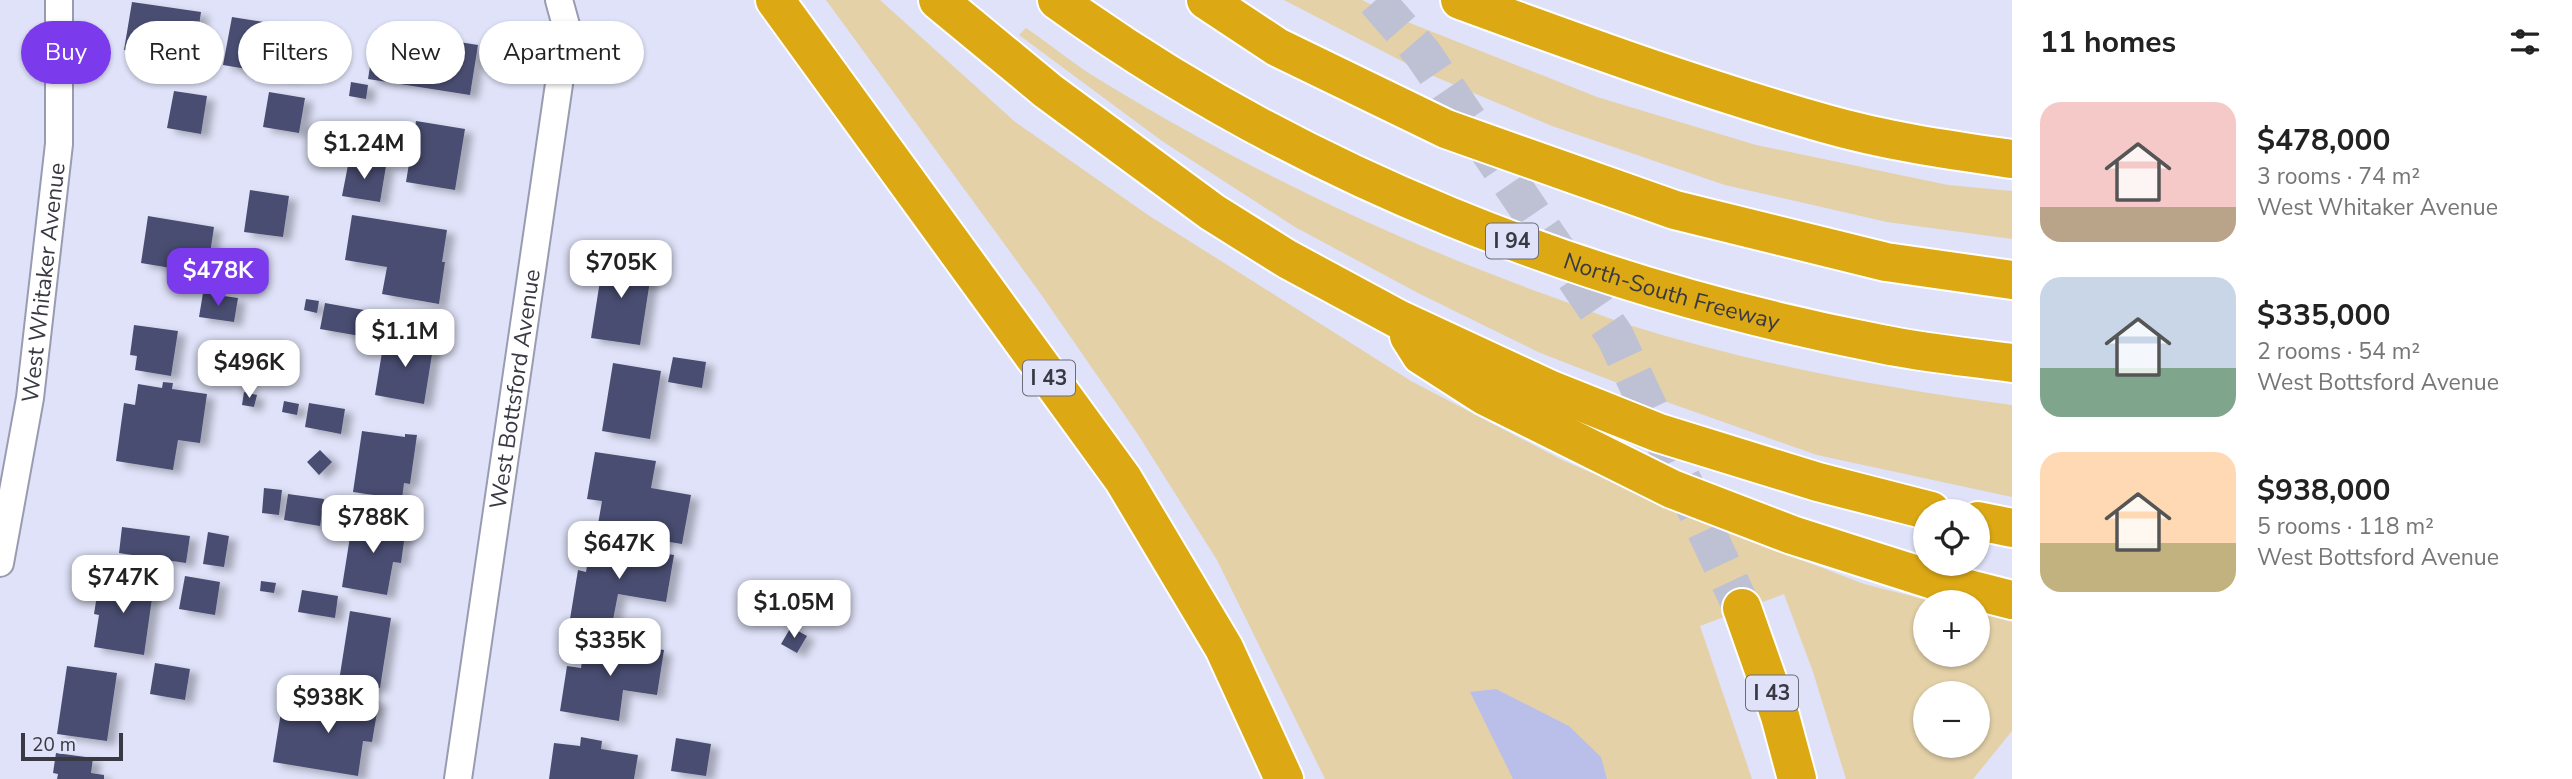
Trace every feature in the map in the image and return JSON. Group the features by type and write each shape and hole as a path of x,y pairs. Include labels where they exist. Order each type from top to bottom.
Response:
{"highway":[{"name":"I 43","path":"775,0 1123,479 1224,648 1284,779"},
{"path":"938,0 1048,91 1212,212 1287,260 1398,319 1551,390 1659,433 1818,482 1913,506"},
{"name":"North-South Freeway","path":"1057,0 1104,34 1222,107 1361,177 1504,239 1644,286 1796,327 1884,345 2012,363"},
{"path":"1206,0 1278,47 1446,129 1675,210 1886,262 2012,280"},
{"path":"1460,0 1604,53 1825,124 1937,149 2012,159"},
{"path":"1740,97 2012,137"},
{"path":"1398,319 1421,355 1485,396 1672,489 1792,535 1933,580 2012,600"},
{"path":"1990,523 2012,528"},
{"name":"I 43","path":"1742,608 1780,716 1797,779"}],"street":[{"name":"West Whitaker Avenue","path":"0,563 30,398 59,144 59,0"},
{"name":"West Bottsford Avenue","path":"458,779 567,29 559,0"}],"shaded area":[{"path":"826,0 880,0 1014,121 1148,215 1411,381 1562,460 1744,538 1864,584 1913,596 1913,667 1990,667 1990,616 2012,622 2012,731 1973,779 1846,779 1813,672 1784,594 1700,626 1752,779 1325,779 1217,560 1137,433 1038,290"},
{"path":"1284,0 1362,0 1410,23 1597,97 1756,145 1948,185 2012,191 2012,239 1887,222 1725,185 1552,126 1419,70"},
{"path":"1026,28 1091,74 1153,112 1261,171 1373,224 1486,272 1618,321 1723,352 1915,391 2012,405 2012,497 1817,455 1664,401 1538,352 1418,293 1295,227 1162,141 1019,35"}],"water":[{"path":"1496,689 1569,726 1601,757 1607,779 1513,779 1470,692"}],"building":[{"path":"132,2 201,12 200,21 129,21"},
{"path":"232,17 257,21 238,21 238,68 224,65"},
{"path":"465,43 478,45 470,95 400,84 465,84"},
{"path":"352,82 368,85 366,99 349,96"},
{"path":"174,91 207,96 201,134 167,128"},
{"path":"269,92 305,98 299,133 263,127"},
{"path":"416,121 465,129 455,190 406,182"},
{"path":"349,160 386,166 380,202 342,196"},
{"path":"250,190 289,196 283,237 244,232"},
{"path":"352,215 447,230 439,304 382,294 387,267 345,260"},
{"path":"148,216 214,227 207,274 141,263"},
{"path":"610,250 640,254 637,272 651,274 640,345 591,338 602,268 607,269"},
{"path":"203,293 238,298 234,322 199,317"},
{"path":"306,299 319,301 317,313 304,310"},
{"path":"325,303 364,310 360,336 320,329"},
{"path":"134,325 178,331 171,376 135,370 137,356 130,355"},
{"path":"385,334 434,342 424,404 375,395"},
{"path":"673,357 706,362 702,388 668,382"},
{"path":"613,363 661,371 650,439 602,431"},
{"path":"163,382 173,383 172,389 207,394 200,443 178,440 173,470 116,461 124,403 135,405 138,384 162,388"},
{"path":"244,392 257,395 254,407 242,405"},
{"path":"284,401 299,404 297,415 282,412"},
{"path":"309,403 345,409 341,434 305,427"},
{"path":"362,431 405,437 405,434 417,435 410,484 404,483 402,499 353,492"},
{"path":"320,450 332,462 319,475 307,462"},
{"path":"595,452 656,461 651,488 691,495 682,544 597,530 602,501 587,499"},
{"path":"264,488 282,490 279,515 262,513"},
{"path":"288,494 324,499 320,526 284,520"},
{"path":"353,518 406,527 401,563 393,562 387,595 342,587"},
{"path":"122,527 190,536 186,563 119,553"},
{"path":"208,532 229,536 224,567 203,564"},
{"path":"591,542 674,555 666,602 618,594 612,625 570,619 578,570 586,572"},
{"path":"100,576 154,584 144,655 94,647 99,615 94,614"},
{"path":"185,576 220,582 215,615 179,609"},
{"path":"261,581 276,583 274,593 260,591"},
{"path":"302,590 338,596 335,618 298,612"},
{"path":"350,611 391,618 380,688 339,681"},
{"path":"791,627 807,636 797,653 781,644"},
{"path":"585,638 664,650 657,695 623,690 619,721 560,711 567,666 581,668"},
{"path":"155,663 190,669 185,700 150,694"},
{"path":"67,666 117,673 107,741 57,734"},
{"path":"325,692 379,701 372,742 363,741 358,776 273,762 281,712 321,718"},
{"path":"581,737 602,741 601,749 638,755 634,779 549,779 554,743 580,746"},
{"path":"676,738 711,744 706,776 671,771"},
{"path":"56,753 93,758 91,773 104,775 104,779 57,779 58,774 53,773"}],"tunnel":[{"path":"1376,0 1423,54 1615,336 1742,608"}]}
